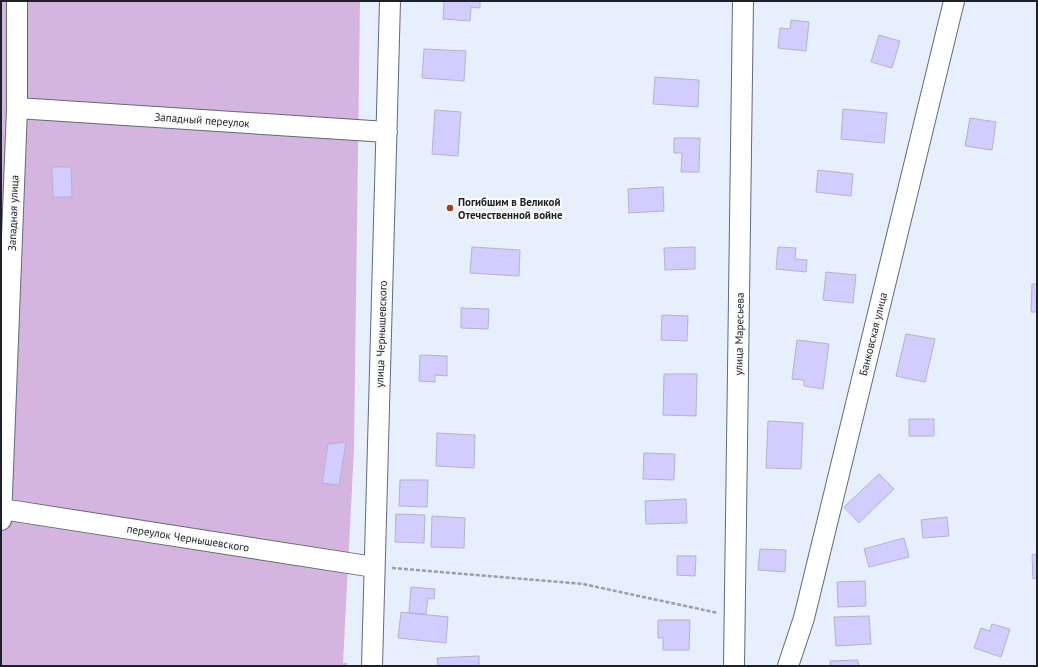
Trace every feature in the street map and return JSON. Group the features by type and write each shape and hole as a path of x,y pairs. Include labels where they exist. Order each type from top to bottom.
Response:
{"street":[{"name":"Западная улица","path":"1,514 17,108 17,1"},
{"name":"улица Чернышевского","path":"372,666 390,1"},
{"name":"улица Маресьева","path":"734,666 743,1"},
{"name":"Банковская улица","path":"788,666 804,618 954,1"},
{"name":"Западный переулок","path":"17,108 387,132"},
{"name":"переулок Чернышевского","path":"1,514 374,567"}],"path":[{"path":"374,567 583,584 735,616"}],"shaded area":[{"path":"1,1 360,1 354,449 343,663 347,663 347,666 1,666"}],"building":[{"path":"444,1 480,1 480,8 471,7 470,21 443,19"},
{"path":"791,20 809,22 806,51 778,48 780,28 790,29"},
{"path":"879,35 900,41 892,68 871,62"},
{"path":"424,49 466,51 464,81 422,78"},
{"path":"655,77 699,80 698,107 653,104"},
{"path":"843,109 887,113 884,143 841,139"},
{"path":"435,110 461,112 458,156 432,154"},
{"path":"970,118 996,122 992,150 965,146"},
{"path":"674,138 700,138 699,172 681,172 682,153 674,153"},
{"path":"52,167 71,167 72,197 53,197"},
{"path":"818,170 853,174 851,196 816,192"},
{"path":"663,187 664,211 629,213 628,189"},
{"path":"472,247 520,250 519,276 470,273"},
{"path":"695,247 695,269 665,270 664,248"},
{"path":"778,247 796,248 795,259 807,260 806,272 776,269"},
{"path":"826,272 856,275 853,303 823,300"},
{"path":"1032,284 1037,284 1037,312 1031,312"},
{"path":"461,308 489,309 488,329 461,328"},
{"path":"662,315 688,316 687,341 661,340"},
{"path":"906,334 935,339 925,382 896,376"},
{"path":"797,340 829,344 823,389 804,386 804,380 792,379"},
{"path":"420,355 447,356 447,376 435,375 435,382 419,381"},
{"path":"664,374 697,374 696,416 663,415"},
{"path":"909,419 934,419 934,436 909,436"},
{"path":"768,421 803,423 801,469 766,468"},
{"path":"437,433 475,435 474,468 436,466"},
{"path":"346,442 339,485 322,483 328,444"},
{"path":"644,453 675,454 674,480 643,479"},
{"path":"879,474 894,489 859,523 844,507"},
{"path":"400,480 428,480 427,507 399,506"},
{"path":"686,499 687,523 646,524 645,501"},
{"path":"396,514 425,515 424,543 395,542"},
{"path":"432,516 465,518 464,548 431,547"},
{"path":"947,517 949,536 923,538 921,520"},
{"path":"904,538 909,557 869,567 864,549"},
{"path":"760,549 786,550 785,572 758,570"},
{"path":"1037,554 1037,578 1033,579 1032,555"},
{"path":"677,556 696,556 695,576 677,575"},
{"path":"865,581 866,606 838,607 837,582"},
{"path":"411,587 435,589 434,599 428,598 426,614 409,613"},
{"path":"401,612 448,617 446,643 398,638"},
{"path":"869,616 871,644 836,646 834,617"},
{"path":"658,620 690,620 689,650 663,650 663,638 658,638"},
{"path":"992,624 1010,629 1001,657 974,648 981,628 990,631"},
{"path":"479,656 479,666 438,666 437,658"},
{"path":"858,660 859,666 830,666 830,661"}],"place":[{"name":"Погибшим в Великой Отечественной войне","path":"450,208"}]}
